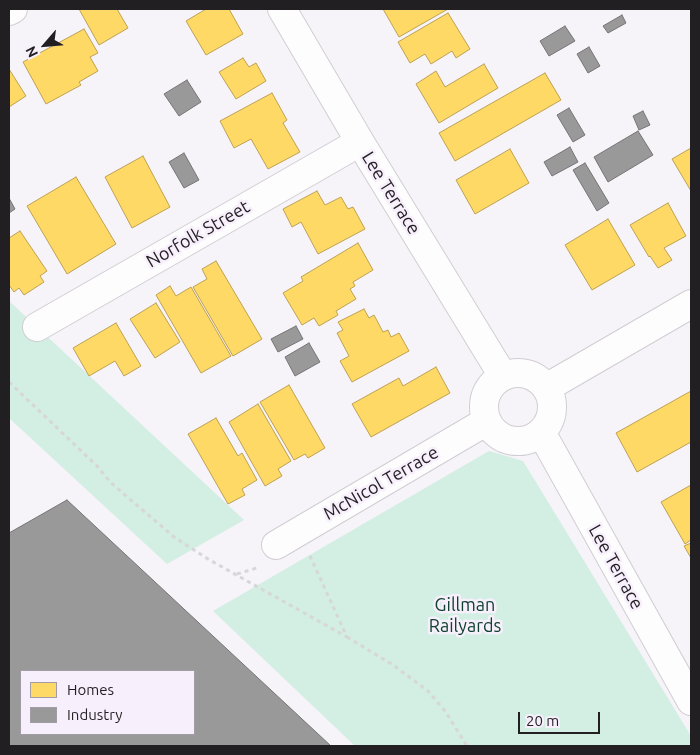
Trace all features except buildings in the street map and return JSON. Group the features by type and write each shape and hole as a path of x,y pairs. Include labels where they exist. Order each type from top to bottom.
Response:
{"street":[{"path":"9,11 13,9"},
{"name":"Lee Terrace","path":"282,9 360,142 503,376"},
{"name":"Norfolk Street","path":"37,327 360,142"},
{"path":"546,388 691,304"},
{"path":"522,373 532,376 546,388 552,406 547,425 532,438 522,441 512,440 501,436 487,422 484,411 488,390 494,382 503,376 522,373"},
{"name":"McNicol Terrace","path":"276,545 487,422"},
{"name":"Lee Terrace","path":"541,432 691,701"}],"path":[{"path":"9,382 97,466 110,482 174,536 208,559 393,665 428,691 445,711 467,746"},
{"path":"299,530 347,637"}],"green space":[{"path":"9,301 244,520 167,564 9,418"},
{"name":"Gillman Railyards","path":"489,451 523,461 691,736 691,746 355,746 213,611"}]}
